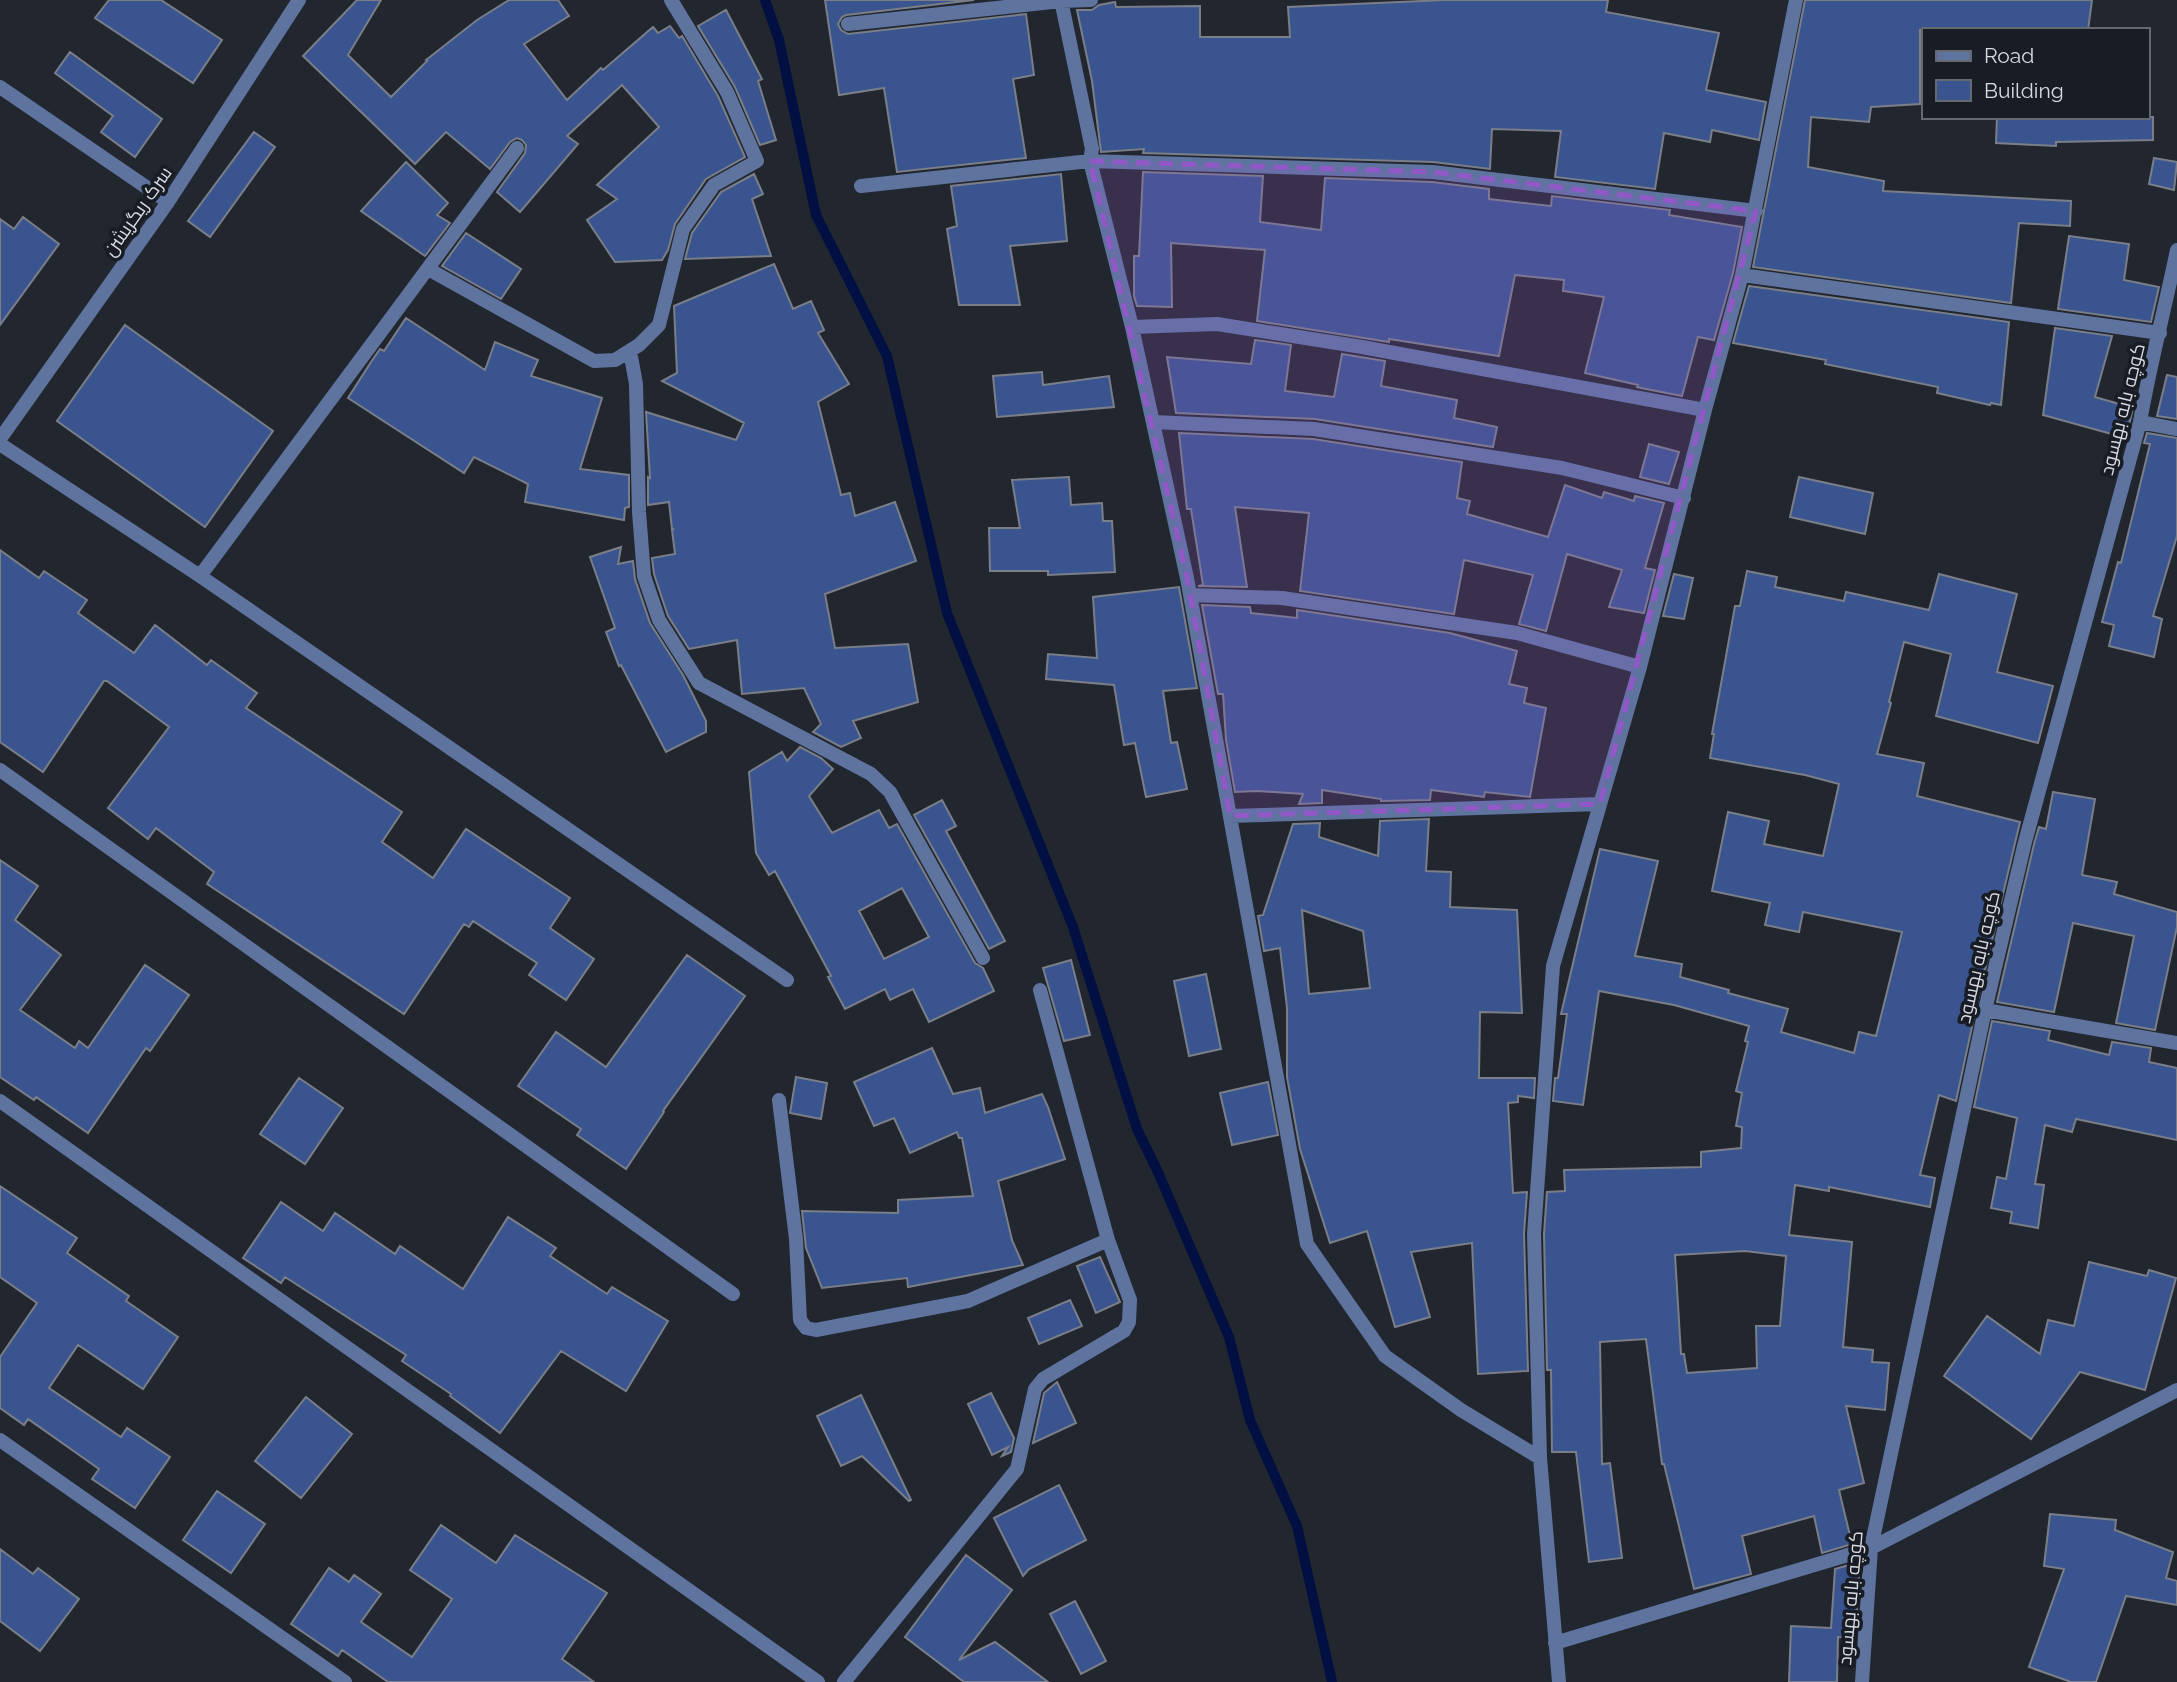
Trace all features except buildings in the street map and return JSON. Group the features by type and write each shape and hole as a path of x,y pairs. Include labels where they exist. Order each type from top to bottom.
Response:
{"street":[{"name":"سرک ریگریشن","path":"0,442 168,202 299,0"},
{"path":"428,269 594,361 615,360 639,345 659,325 683,229 714,185 757,161 727,92 671,0"},
{"path":"1061,0 1092,149 1090,161 1132,327 1190,595 1307,1244 1385,1356 1461,1410 1540,1458"},
{"path":"848,24 1061,0 1091,0"},
{"path":"1559,1682 1540,1458 1534,1234 1553,966 1640,667 1742,275 1796,0"},
{"path":"0,87 168,202"},
{"path":"200,576 517,148"},
{"path":"861,186 1090,161 1433,172 1756,211"},
{"name":"کوچه بابه بهسود","path":"1865,1682 1871,1548 1985,1010 2025,842 2140,422 2177,250"},
{"path":"1742,275 2161,333"},
{"path":"1132,327 1217,324 1362,346 1705,410"},
{"path":"630,351 636,384 639,512 645,576 659,620 699,683 871,774 890,792 983,958"},
{"path":"1153,422 1314,429 1562,468 1684,498"},
{"path":"2140,422 2177,429"},
{"path":"0,442 200,576 787,980"},
{"path":"1190,595 1282,598 1517,633 1640,667"},
{"path":"0,770 733,1294"},
{"path":"1230,816 1600,804"},
{"path":"844,1682 1017,1469 1035,1389 1043,1379 1124,1331 1129,1322 1130,1300 1108,1240 1040,990"},
{"path":"1985,1010 2177,1043"},
{"path":"779,1100 796,1239 800,1320 806,1328 816,1330 968,1301 1108,1240"},
{"path":"0,1101 818,1682"},
{"path":"1555,1643 1871,1548 2177,1390"},
{"path":"0,1440 345,1682"}],"highlighted area":[{"path":"1090,161 1433,172 1756,211 1600,804 1230,816 1187,578"}],"waterway":[{"path":"765,0 779,40 816,215 887,356 947,613 1073,927 1137,1129 1229,1337 1250,1420 1297,1526 1332,1682"}]}
